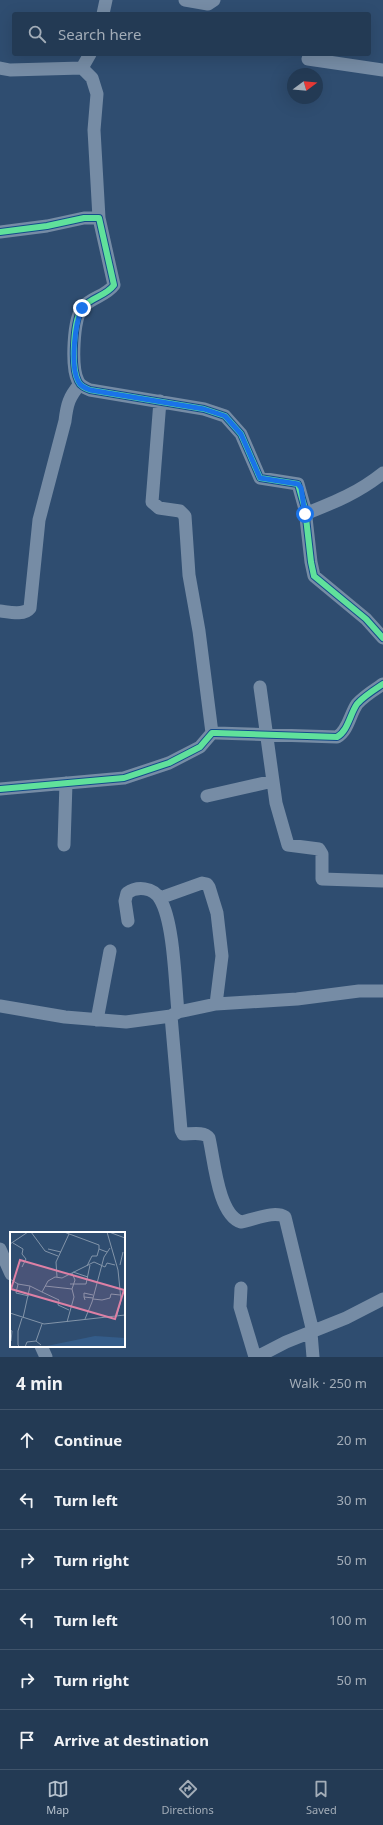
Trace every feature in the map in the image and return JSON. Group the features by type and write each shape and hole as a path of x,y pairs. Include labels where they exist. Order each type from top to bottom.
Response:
{"street":[{"path":"103,12 106,0"},
{"path":"185,0 208,4 214,0"},
{"path":"82,68 89,56"},
{"path":"308,58 383,70"},
{"path":"0,68 10,70 82,68 92,78 97,94 94,130 99,218 114,285 105,294 82,308 79,316 74,353 76,376 80,384 90,390 204,409 225,416 241,434 260,478 298,484 301,488 314,576 366,619 383,638"},
{"path":"0,232 47,226 84,218 99,218"},
{"path":"0,611 22,613 28,611 30,608 39,520 68,404 72,393 80,384"},
{"path":"0,789 124,778 169,763 200,747 212,733 190,575 185,516 180,511 159,508 152,502 160,401"},
{"path":"305,514 348,497 367,486 383,473"},
{"path":"212,733 337,737 345,729 358,703 365,696 383,684"},
{"path":"260,687 276,803 288,845 319,849 322,854 322,879 383,881"},
{"path":"207,796 273,781"},
{"path":"64,845 66,783"},
{"path":"160,898 202,883 207,884 209,887 217,913 222,956 216,1004"},
{"path":"128,921 125,901 127,893 132,890 153,891 160,898 171,938 180,1130 184,1134 207,1135 209,1138 217,1179 228,1210 237,1221 241,1222 280,1214 285,1217 312,1333 313,1357"},
{"path":"97,1020 110,951"},
{"path":"0,1006 65,1017 126,1022 174,1014 216,1004 296,999 359,991 383,991"},
{"path":"0,1249 10,1272"},
{"path":"241,1288 240,1307 256,1357 286,1342 312,1333 383,1299"},
{"path":"41,1347 46,1357"}],"cycle path":[{"path":"0,232 47,226 84,218 99,218 114,285 107,292 83,307 77,321 74,343 74,365 79,383 83,387 90,390 204,409 225,416 241,434 260,478 298,484 305,509 314,576 366,619 383,638"},
{"path":"0,789 124,778 169,763 200,747 212,733 337,737 344,731 357,704 383,684"}],"route":[{"path":"82,308 76,328 74,353 76,376 83,387 90,390 204,409 225,416 241,434 249,456 260,478 264,480 295,482 298,484 301,488 305,514"}]}
